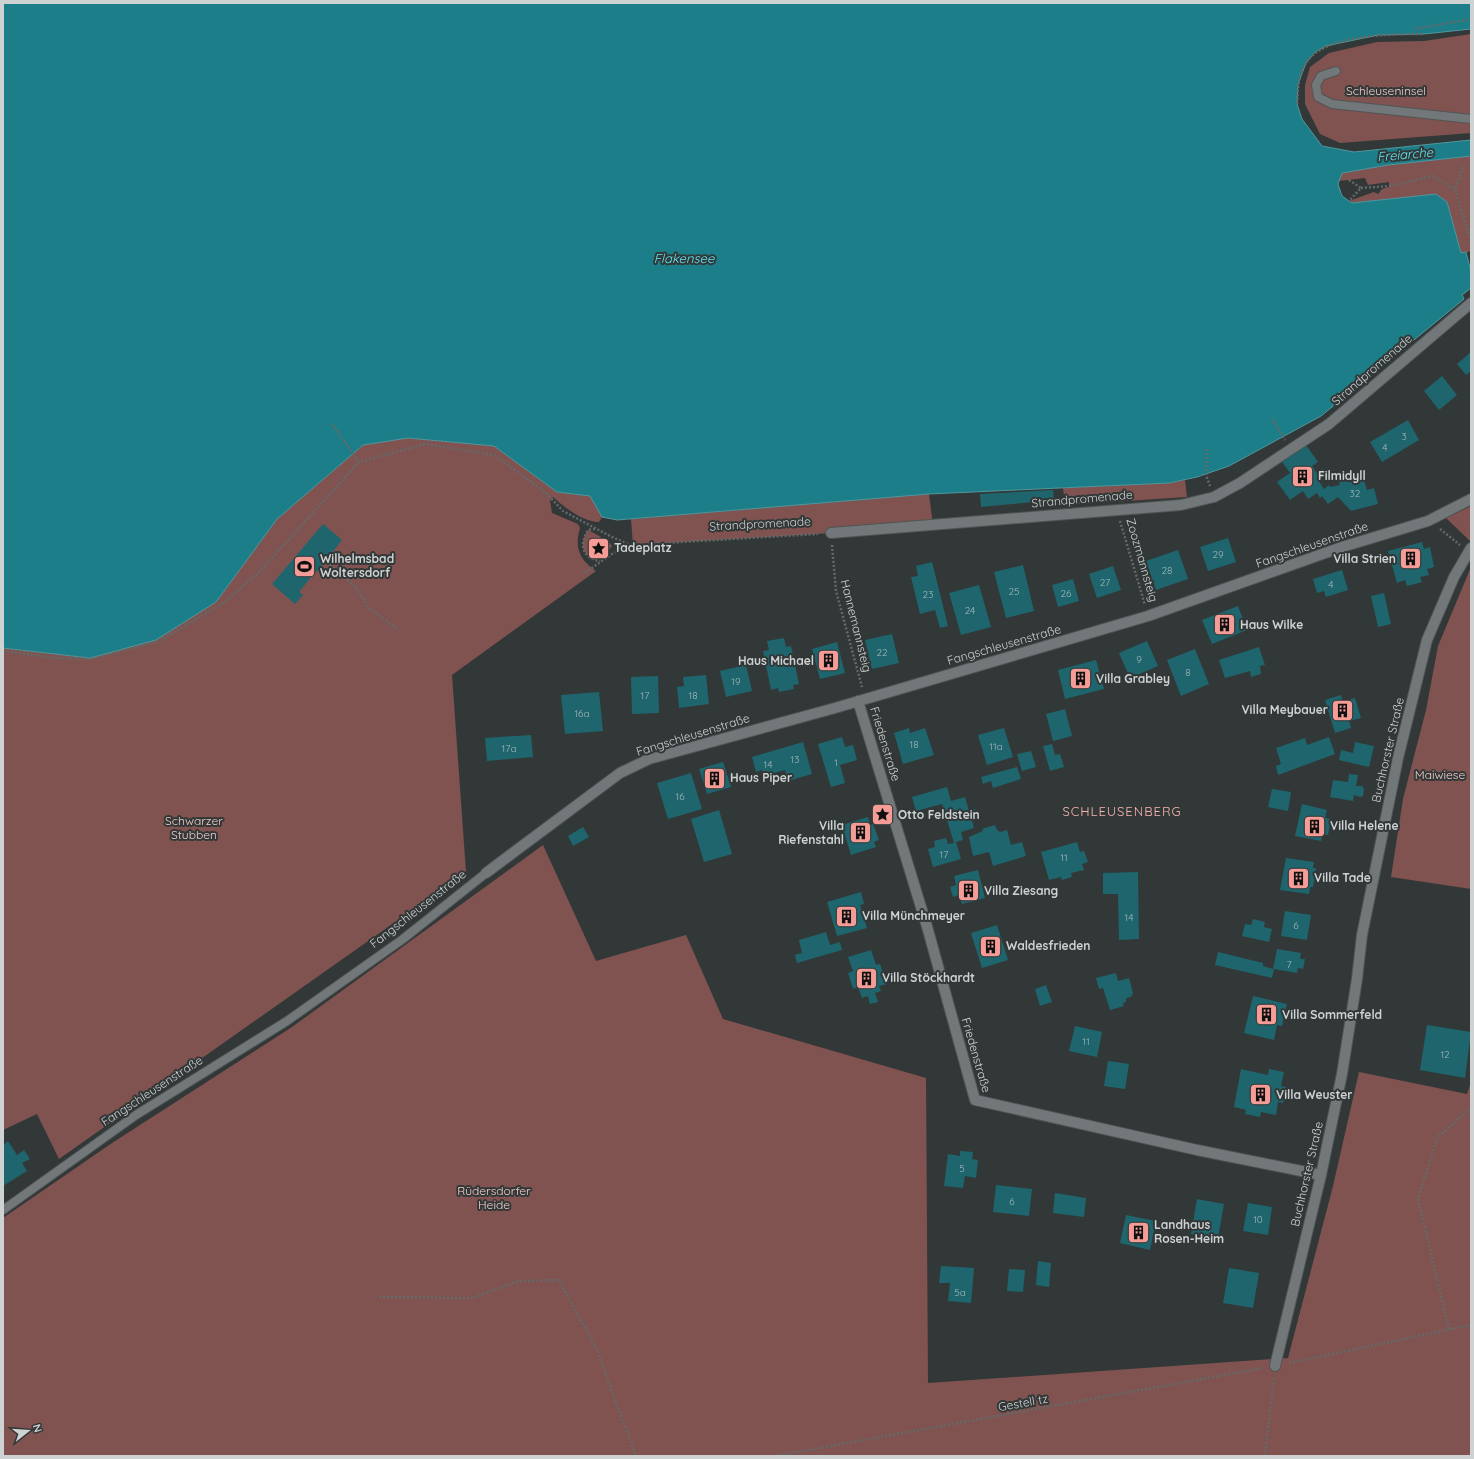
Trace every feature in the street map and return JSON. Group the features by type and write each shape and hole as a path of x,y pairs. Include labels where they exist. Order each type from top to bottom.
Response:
{"street":[{"name":"Strandpromenade","path":"831,533 1181,505 1214,497 1240,483 1329,424 1471,303"},
{"name":"Fangschleusenstraße","path":"486,873 620,773 649,759 862,700 1148,616 1342,547 1428,521 1471,499"},
{"name":"Buchhorster Straße","path":"1275,1366 1321,1175 1342,1074 1357,979 1362,935 1398,758 1427,640 1454,577 1470,550"},
{"name":"Friedenstraße","path":"862,700 975,1100 1159,1142 1321,1175"}],"lane":[{"path":"1336,71 1321,76 1316,85 1318,97 1332,104 1471,119"},
{"name":"Fangschleusenstraße","path":"3,1210 136,1115 287,1021 403,939 486,873"}],"path":[{"path":"1415,29 1471,19"},
{"path":"1297,104 1298,84 1306,63 1315,52 1326,46 1378,34 1424,34"},
{"path":"1463,167 1454,189 1471,242"},
{"path":"1349,180 1361,188 1390,186 1433,176 1454,189"},
{"path":"1349,201 1361,188"},
{"path":"1272,419 1290,449"},
{"path":"332,424 359,462"},
{"path":"3,651 56,658 91,659 157,642 221,605 258,573 359,462 425,444 494,455 545,492 563,511 630,545"},
{"path":"1206,475 1207,449"},
{"name":"Zoozmannsteig","path":"1119,509 1120,528 1148,616"},
{"path":"1428,521 1470,550"},
{"path":"595,528 588,530 584,536 582,546 585,554 590,558 600,561"},
{"name":"Strandpromenade","path":"630,545 831,533"},
{"name":"Hannemannsteig","path":"831,533 836,591 862,700"},
{"path":"585,573 600,561 630,545"},
{"path":"326,562 356,587 369,608 399,630"},
{"path":"1449,1329 1418,1199 1437,1138 1471,1108"},
{"path":"379,1297 473,1298 518,1281 559,1280 596,1348 636,1456"},
{"name":"Gestell tz","path":"775,1456 1275,1366 1471,1325"},
{"path":"1265,1456 1275,1366"}],"green space":[{"name":"Schleuseninsel","path":"1471,34 1471,133 1340,143 1320,134 1305,104 1305,85 1310,67 1329,53 1377,42 1424,41"},
{"path":"1471,156 1471,251 1461,254 1447,202 1436,194 1352,203 1349,201 1374,192 1378,194 1382,189 1389,187 1389,182 1368,185 1365,178 1339,181 1342,173 1388,165"},
{"name":"Schwarzer Stubben","path":"408,438 494,446 557,492 590,496 602,517 599,522 587,520 568,509 553,497 550,500 552,513 578,524 580,528 578,535 578,547 580,553 582,558 590,567 596,571 452,675 466,872 59,1159 37,1114 3,1130 3,648 90,658 216,602 277,519 363,445"},
{"path":"1185,480 1187,497 1065,505 1063,488 1169,483"},
{"path":"929,494 933,525 633,545 631,519"},
{"path":"1471,506 1471,539 1470,541 1446,518"},
{"path":"588,530 601,537 600,540 604,543 608,541 612,546 608,551 595,560 587,554 583,547 585,534"},
{"name":"Maiwiese","path":"1471,567 1471,889 1391,877 1403,799 1426,710 1438,646"},
{"name":"Rüdersdorfer Heide","path":"543,845 596,961 686,935 723,1019 926,1078 928,1383 1288,1358 1333,1186 1359,1072 1467,1094 1471,1082 1471,1456 3,1456 3,1218 112,1143 292,1027"}],"water":[{"name":"Flakensee","path":"3,3 1471,3 1471,29 1424,34 1378,35 1326,46 1315,52 1306,63 1298,84 1297,104 1302,119 1322,146 1354,152 1471,140 1471,156 1388,165 1342,173 1338,184 1342,196 1352,203 1436,194 1447,202 1461,253 1466,252 1471,272 1471,288 1462,295 1464,299 1321,416 1229,466 1197,477 1169,483 929,494 617,520 602,517 590,496 557,492 494,446 408,438 363,445 277,519 216,602 156,640 90,658 3,648"}],"building":[{"path":"1471,352 1471,371 1466,375 1457,364"},
{"path":"1442,376 1457,395 1439,410 1424,391"},
{"path":"1408,420 1419,440 1382,462 1370,442"},
{"name":"Filmidyll","path":"1306,445 1318,462 1312,466 1320,478 1318,480 1324,489 1329,485 1330,487 1340,485 1337,477 1352,473 1353,481 1363,477 1367,490 1374,488 1378,504 1351,511 1338,497 1328,504 1322,496 1320,498 1317,493 1308,499 1303,491 1290,500 1277,482 1290,473 1282,462"},
{"path":"1053,490 1054,500 981,507 980,494"},
{"name":"Wilhelmsbad Woltersdorf","path":"323,524 342,540 299,592 303,595 295,604 272,584"},
{"path":"1228,538 1236,562 1208,571 1200,547"},
{"name":"Villa Strien","path":"1422,542 1424,549 1430,547 1434,567 1427,569 1429,575 1420,577 1422,582 1407,586 1405,580 1397,583 1388,551"},
{"path":"1178,550 1188,579 1156,590 1146,561"},
{"path":"932,562 948,626 940,628 935,610 920,614 911,577 918,576 916,566"},
{"path":"1023,565 1034,611 1006,618 994,572"},
{"path":"1113,566 1121,590 1097,598 1089,574"},
{"path":"1342,570 1348,590 1326,597 1324,591 1317,593 1313,579"},
{"path":"1073,579 1079,601 1058,607 1052,585"},
{"path":"979,585 991,627 961,635 949,593"},
{"path":"1384,593 1391,624 1378,627 1371,596"},
{"name":"Haus Wilke","path":"1238,606 1247,630 1212,644 1202,620"},
{"path":"892,634 899,663 872,669 865,640"},
{"path":"784,638 786,647 791,646 799,684 793,685 794,689 779,692 778,688 771,690 763,651 769,650 767,641"},
{"path":"1147,641 1158,666 1130,678 1119,653"},
{"name":"Haus Michael","path":"837,642 845,673 820,679 812,649"},
{"path":"1259,647 1265,665 1260,666 1261,674 1251,677 1250,671 1225,678 1219,660"},
{"path":"1195,649 1209,684 1181,696 1167,660"},
{"name":"Villa Grabley","path":"1096,660 1104,689 1065,699 1058,670"},
{"path":"746,665 752,691 726,697 720,671"},
{"path":"706,675 709,704 679,708 677,687 684,686 683,677"},
{"path":"658,676 659,713 632,714 631,677"},
{"path":"599,692 603,731 565,734 561,695"},
{"name":"Villa Meybauer","path":"1341,695 1343,702 1355,698 1361,718 1349,721 1351,728 1335,733 1325,700"},
{"path":"1065,709 1072,736 1053,741 1046,714"},
{"path":"909,728 910,733 925,728 934,755 903,764 894,733"},
{"path":"1004,728 1013,757 987,765 978,735"},
{"path":"531,735 533,757 487,761 485,738"},
{"path":"842,737 845,747 853,745 857,760 840,765 845,783 831,787 818,744"},
{"path":"1329,737 1335,754 1278,775 1276,766 1281,764 1276,748 1305,738 1307,745"},
{"path":"803,742 812,774 788,781 785,770 764,776 762,770 756,772 752,757"},
{"path":"1355,742 1374,746 1369,767 1339,760 1341,750 1353,753"},
{"path":"1052,744 1055,755 1060,754 1064,767 1050,771 1043,746"},
{"path":"1031,751 1036,767 1022,771 1017,754"},
{"name":"Haus Piper","path":"723,762 731,787 707,794 699,769"},
{"path":"1017,767 1021,779 993,788 991,781 983,784 981,777"},
{"path":"691,773 702,809 668,819 657,783"},
{"path":"1349,774 1358,775 1356,786 1362,786 1364,789 1363,796 1360,797 1354,795 1353,801 1330,797 1333,780 1348,782"},
{"path":"947,787 951,801 965,797 969,811 975,809 979,819 972,821 974,828 961,832 963,840 956,842 961,859 933,867 928,849 935,847 934,841 946,838 948,844 954,843 942,804 916,811 912,797"},
{"path":"1272,789 1291,792 1288,811 1268,807"},
{"name":"Villa Helene","path":"1302,804 1327,810 1325,818 1331,819 1328,835 1322,834 1321,841 1295,836"},
{"path":"719,810 732,854 704,862 691,819"},
{"name":"Villa Riefenstahl","path":"868,817 870,825 873,824 879,840 874,842 876,847 851,855 842,825"},
{"path":"995,825 997,830 1000,832 1007,830 1011,845 1022,842 1026,856 993,866 989,852 973,856 969,837 983,831 982,829"},
{"path":"583,827 589,837 573,846 568,836"},
{"path":"1077,842 1080,852 1084,851 1088,862 1082,864 1084,870 1071,873 1072,877 1062,880 1061,877 1049,880 1041,852"},
{"name":"Villa Tade","path":"1286,858 1314,862 1313,868 1316,868 1313,887 1310,887 1309,894 1280,890"},
{"name":"Villa Ziesang","path":"978,870 985,898 962,904 959,895 953,897 950,887 956,885 954,876"},
{"path":"1138,872 1139,939 1119,940 1118,894 1103,894 1103,873"},
{"name":"Villa Münchmeyer","path":"861,892 864,904 860,905 867,928 837,936 827,902"},
{"path":"1285,911 1311,915 1307,940 1281,936"},
{"path":"1253,919 1265,922 1264,927 1272,929 1269,942 1242,936 1245,924 1251,925"},
{"name":"Waldesfrieden","path":"997,925 1008,960 982,968 971,933"},
{"path":"826,932 830,945 840,942 842,950 797,963 795,955 802,953 799,940"},
{"path":"1277,949 1301,953 1300,959 1305,959 1303,969 1298,968 1297,973 1274,969 1272,978 1215,965 1218,952 1263,963 1263,966 1273,969"},
{"name":"Villa Stöckhardt","path":"871,950 876,965 880,964 887,984 879,986 881,991 875,993 878,1002 870,1004 868,996 862,998 858,987 853,989 848,973 853,971 848,957"},
{"path":"1116,973 1118,981 1129,978 1133,993 1131,997 1126,998 1126,1002 1123,1003 1124,1006 1110,1010 1103,988 1099,989 1096,978"},
{"path":"1046,985 1052,1002 1040,1006 1035,989"},
{"name":"Villa Sommerfeld","path":"1253,996 1287,1004 1282,1026 1277,1025 1274,1040 1244,1033"},
{"path":"1427,1025 1471,1032 1465,1078 1420,1070"},
{"path":"1075,1026 1102,1032 1097,1057 1069,1051"},
{"path":"1108,1061 1129,1064 1125,1089 1104,1086"},
{"name":"Villa Weuster","path":"1241,1069 1268,1075 1269,1069 1284,1072 1281,1086 1286,1087 1283,1103 1278,1102 1276,1115 1261,1112 1260,1117 1245,1114 1246,1110 1234,1107"},
{"path":"8,1141 17,1155 24,1150 30,1159 22,1163 27,1171 3,1186 3,1145"},
{"path":"960,1151 973,1152 972,1159 978,1160 976,1178 965,1176 963,1188 944,1186 948,1154 960,1156"},
{"path":"996,1185 1032,1189 1029,1216 993,1212"},
{"path":"1055,1193 1086,1198 1084,1217 1053,1213"},
{"path":"1197,1199 1224,1204 1218,1238 1191,1234"},
{"path":"1248,1203 1272,1207 1268,1235 1243,1231"},
{"name":"Landhaus Rosen-Heim","path":"1126,1215 1156,1221 1150,1250 1120,1243"},
{"path":"1038,1261 1051,1263 1049,1287 1036,1285"},
{"path":"941,1266 974,1268 971,1303 948,1301 950,1283 939,1283"},
{"path":"1229,1268 1259,1273 1253,1308 1223,1303"},
{"path":"1009,1269 1025,1270 1023,1292 1007,1291"}],"place":[{"name":"Filmidyll","path":"1302,476"},
{"name":"Tadeplatz","path":"599,548"},
{"name":"Villa Strien","path":"1411,559"},
{"name":"Wilhelmsbad Woltersdorf","path":"305,566"},
{"name":"Haus Wilke","path":"1225,625"},
{"name":"Haus Michael","path":"829,661"},
{"name":"Villa Grabley","path":"1081,679"},
{"name":"Villa Meybauer","path":"1343,710"},
{"name":"Haus Piper","path":"715,778"},
{"name":"Otto Feldstein","path":"883,815"},
{"name":"Villa Helene","path":"1314,826"},
{"name":"Villa Riefenstahl","path":"860,833"},
{"name":"Villa Tade","path":"1298,878"},
{"name":"Villa Ziesang","path":"968,891"},
{"name":"Villa Münchmeyer","path":"847,916"},
{"name":"Waldesfrieden","path":"990,946"},
{"name":"Villa Stöckhardt","path":"867,978"},
{"name":"Villa Sommerfeld","path":"1267,1015"},
{"name":"Villa Weuster","path":"1261,1095"},
{"name":"Landhaus Rosen-Heim","path":"1138,1232"}],"district":[{"name":"SCHLEUSENBERG","path":"1122,811"}],"water label":[{"name":"Freiarche","path":"1405,154"}]}
